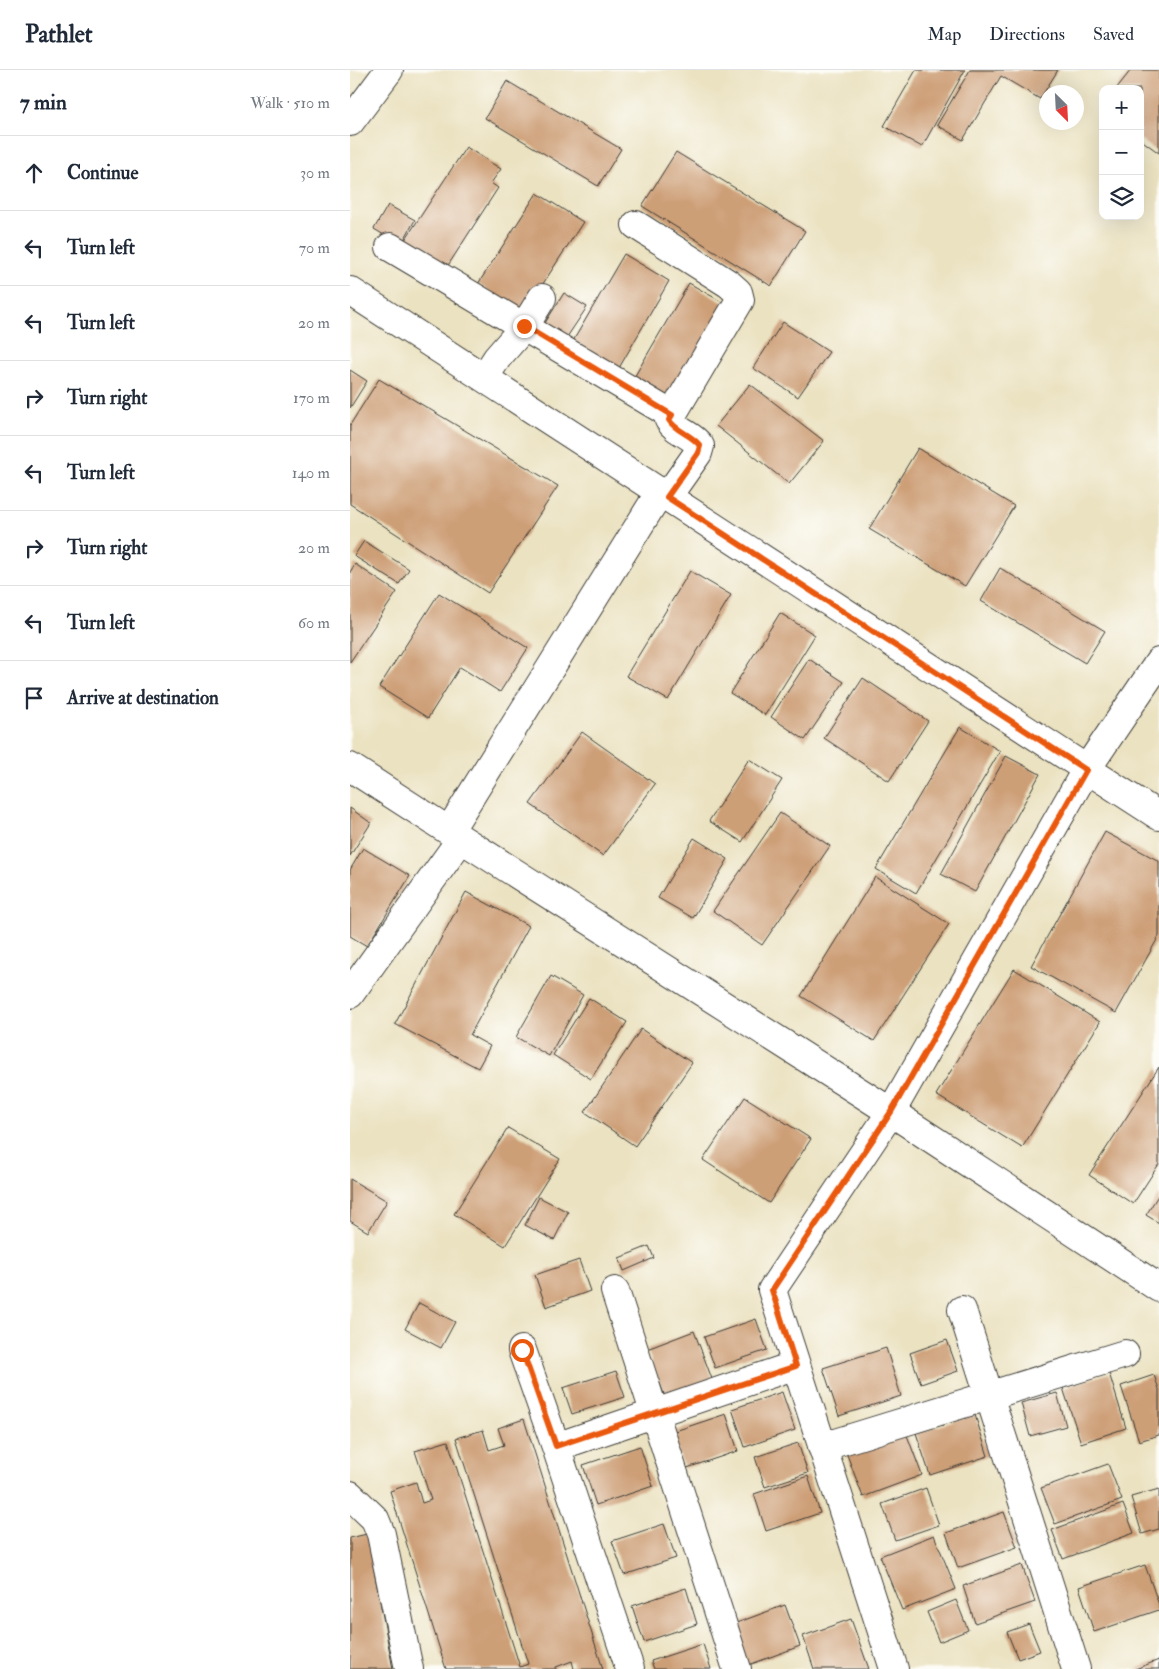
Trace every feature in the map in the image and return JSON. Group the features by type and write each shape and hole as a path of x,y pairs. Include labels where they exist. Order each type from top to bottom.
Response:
{"street":[{"path":"350,122 389,70"},
{"path":"350,994 455,835 663,495 698,453 700,446 696,439 672,425 669,420 740,300 738,292 729,284 636,225"},
{"path":"390,247 672,415"},
{"path":"350,291 1159,816"},
{"path":"484,378 497,358 524,326 542,298"},
{"path":"894,1669 772,1290 891,1112 1086,770 1159,662"},
{"path":"350,766 455,835 891,1112 1159,1288"},
{"path":"615,1291 737,1669"},
{"path":"962,1310 1076,1669"},
{"path":"522,1350 630,1669"},
{"path":"822,1447 1125,1354"},
{"path":"556,1446 796,1366"},
{"path":"350,1495 375,1519 381,1534 409,1669"}],"building":[{"path":"916,70 965,70 922,147 884,126"},
{"path":"970,70 1058,70 1049,85 1039,85 1039,98 1001,76 963,140 937,125"},
{"path":"1131,70 1159,70 1159,153 1144,142 1144,85 1119,85"},
{"path":"507,81 621,149 598,186 485,118"},
{"path":"466,147 501,169 491,183 498,188 447,267 405,240"},
{"path":"676,152 805,231 771,286 642,206"},
{"path":"537,193 583,222 524,313 478,284"},
{"path":"388,205 415,220 401,245 374,229"},
{"path":"624,254 669,281 619,368 573,341"},
{"path":"689,283 727,305 666,408 629,386"},
{"path":"564,293 587,307 565,340 543,326"},
{"path":"783,322 829,352 798,397 753,368"},
{"path":"350,370 367,381 350,408"},
{"path":"379,379 558,486 488,593 350,504 350,425"},
{"path":"750,384 824,441 789,484 716,426"},
{"path":"918,448 1014,506 965,586 869,529"},
{"path":"364,541 409,569 399,584 354,556"},
{"path":"355,564 397,592 350,662 350,572"},
{"path":"1000,568 1105,631 1085,663 981,601"},
{"path":"690,571 731,595 668,700 626,676"},
{"path":"439,593 528,648 500,692 460,667 428,718 379,687"},
{"path":"780,613 815,635 765,715 730,693"},
{"path":"809,659 844,682 805,740 771,717"},
{"path":"863,678 928,721 889,781 824,738"},
{"path":"960,727 1000,751 916,893 876,869"},
{"path":"582,732 655,784 603,856 530,804"},
{"path":"1006,756 1040,774 975,892 941,874"},
{"path":"749,759 782,780 742,842 709,821"},
{"path":"350,808 371,823 350,856"},
{"path":"780,813 830,846 762,945 713,911"},
{"path":"1105,832 1159,861 1159,936 1116,1013 1031,966"},
{"path":"694,838 728,859 693,918 658,898"},
{"path":"363,848 410,876 367,946 350,936 350,870"},
{"path":"875,877 949,924 874,1041 801,996"},
{"path":"466,892 529,926 470,1035 490,1046 478,1068 395,1024"},
{"path":"1014,969 1100,1022 1022,1148 936,1095"},
{"path":"551,976 583,995 549,1056 516,1037"},
{"path":"589,998 627,1022 591,1079 553,1055"},
{"path":"641,1029 692,1063 635,1146 585,1112"},
{"path":"1159,1067 1159,1164 1133,1204 1089,1175"},
{"path":"745,1097 811,1139 769,1203 703,1160"},
{"path":"508,1128 560,1159 505,1246 454,1214"},
{"path":"350,1179 387,1201 368,1232 350,1221"},
{"path":"1159,1194 1159,1223 1146,1215"},
{"path":"539,1197 568,1212 554,1240 525,1225"},
{"path":"649,1246 654,1258 624,1271 619,1258"},
{"path":"579,1260 590,1291 546,1307 535,1275"},
{"path":"419,1303 455,1322 441,1348 405,1329"},
{"path":"756,1319 767,1350 715,1368 704,1337"},
{"path":"694,1331 712,1379 665,1397 647,1349"},
{"path":"947,1340 958,1371 921,1384 910,1353"},
{"path":"886,1348 901,1396 839,1416 823,1368"},
{"path":"616,1371 625,1397 572,1414 563,1388"},
{"path":"1109,1373 1126,1428 1081,1443 1063,1388"},
{"path":"1154,1375 1159,1389 1159,1435 1139,1441 1121,1386"},
{"path":"782,1392 795,1430 745,1447 732,1409"},
{"path":"1057,1393 1066,1426 1030,1436 1021,1403"},
{"path":"726,1414 738,1451 684,1469 672,1432"},
{"path":"975,1415 988,1456 930,1475 916,1433"},
{"path":"524,1419 603,1669 574,1669 572,1661 556,1667 556,1669 446,1669 390,1491 416,1482 422,1503 431,1500 415,1451 448,1441 520,1667 528,1664 456,1438 483,1430 489,1450 504,1445 498,1428"},
{"path":"905,1430 922,1475 863,1497 846,1452"},
{"path":"798,1443 808,1473 765,1487 755,1457"},
{"path":"640,1446 653,1486 596,1505 583,1465"},
{"path":"1108,1464 1122,1500 1055,1524 1041,1488"},
{"path":"808,1476 820,1513 766,1531 754,1494"},
{"path":"926,1488 939,1525 895,1540 882,1504"},
{"path":"1159,1489 1159,1529 1142,1534 1131,1497"},
{"path":"1123,1504 1134,1533 1063,1559 1052,1530"},
{"path":"1004,1512 1017,1547 958,1568 946,1533"},
{"path":"664,1524 676,1558 624,1575 612,1541"},
{"path":"367,1534 393,1669 350,1669 350,1538"},
{"path":"934,1535 956,1589 902,1610 880,1556"},
{"path":"1022,1565 1035,1602 975,1623 963,1586"},
{"path":"1145,1565 1159,1610 1094,1632 1079,1587"},
{"path":"686,1588 697,1624 644,1642 632,1606"},
{"path":"956,1600 968,1630 939,1642 927,1612"},
{"path":"785,1605 800,1646 746,1666 731,1625"},
{"path":"851,1619 869,1669 814,1669 803,1636"},
{"path":"1029,1624 1040,1651 1018,1659 1007,1632"},
{"path":"703,1644 711,1669 654,1669 651,1661"},
{"path":"1159,1660 1159,1669 1135,1669"}],"route":[{"path":"522,1350 556,1446 796,1366 772,1290 891,1112 1086,770 667,497 698,453 700,446 696,439 672,425 669,420 672,415 524,326"}]}
